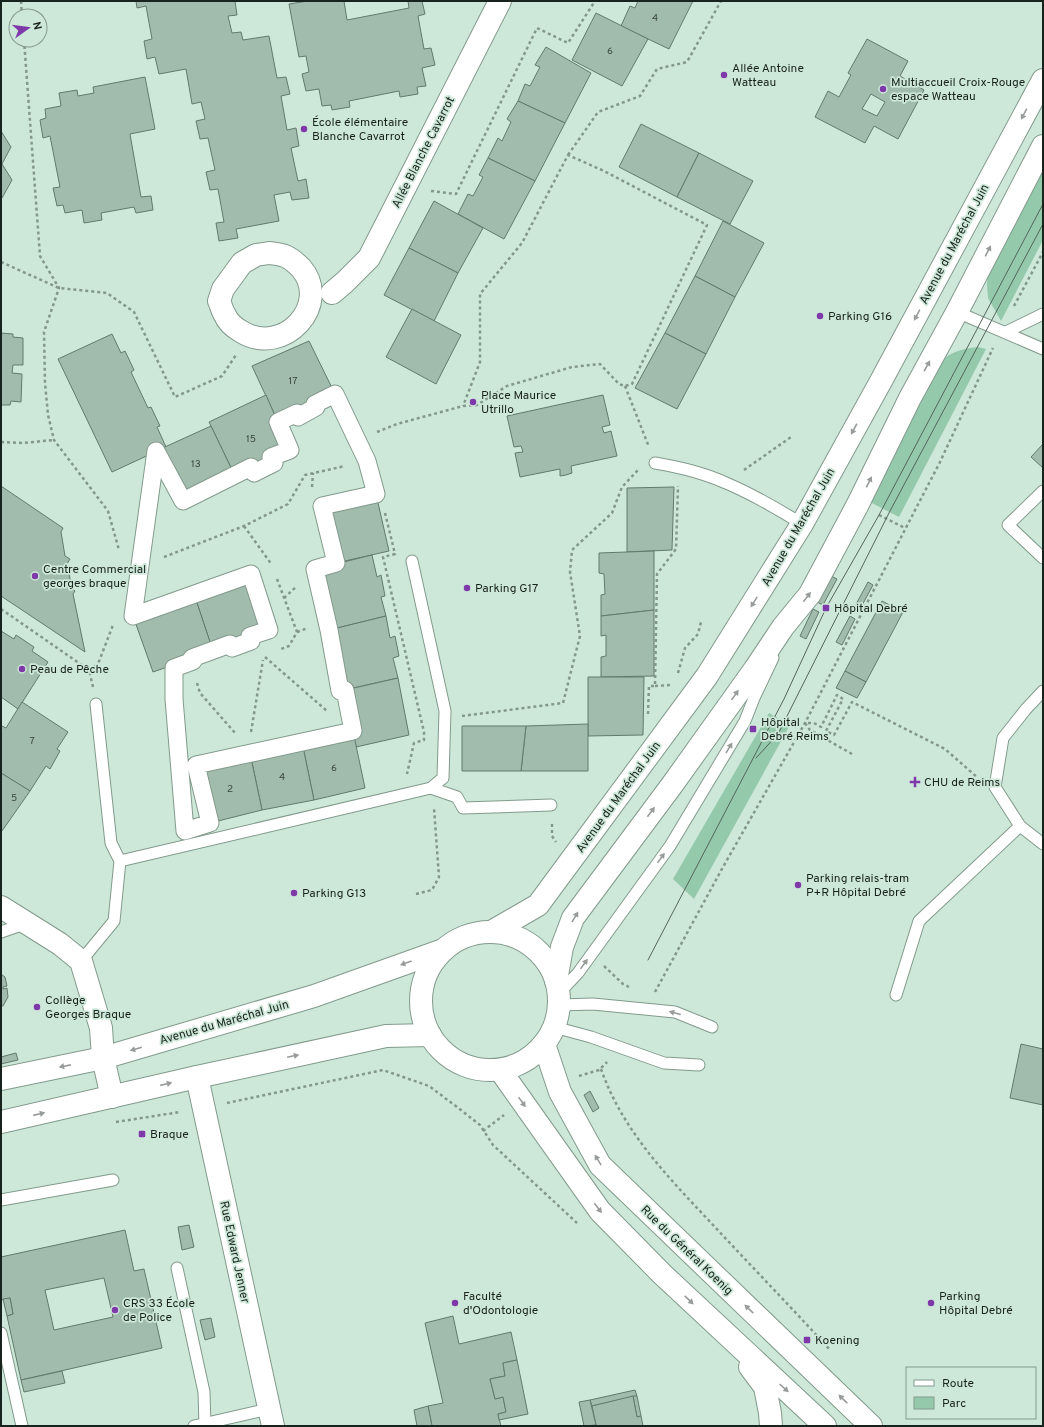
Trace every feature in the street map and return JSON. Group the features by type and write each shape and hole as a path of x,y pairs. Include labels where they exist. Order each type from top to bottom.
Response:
{"main road":[{"name":"Allée Blanche Cavarrot","path":"332,293 369,258 500,1"},
{"name":"Avenue du Maréchal Juin","path":"493,931 538,905 707,676 802,524 885,374 1043,80"},
{"path":"558,993 547,962 533,946 514,936 493,931 480,932 466,936 454,942 443,950 429,968 421,990 422,1013 430,1035 443,1051 460,1063 479,1069 500,1070 517,1065 532,1056 549,1036 558,993 562,947 573,918 672,785 755,669 783,627 810,594 858,504 910,398 957,312 1043,146"},
{"path":"1,907 60,944 81,961 101,1028 103,1058 112,1097"},
{"name":"Avenue du Maréchal Juin","path":"1,1079 103,1058 314,996 443,950"},
{"path":"1,1122 196,1077 386,1036 430,1035"},
{"name":"Rue du Général Koenig","path":"549,1036 560,1092 600,1165 871,1426"},
{"path":"500,1070 600,1211 722,1332 825,1426"},
{"name":"Rue Edward Jenner","path":"196,1077 271,1417"},
{"path":"722,1332 765,1387 772,1426"}],"street":[{"path":"335,394 370,461 376,494 322,506 336,563 315,569 329,630 340,691 345,690 353,731 196,766 210,823 185,831 174,699 174,668 193,661 192,658 230,644 232,648 251,641 250,636 269,630 251,574 133,616 141,566 156,451 183,501 251,467 254,472 274,463 271,457 290,450 278,422 297,413 298,417 316,407 315,404 335,394"}],"lane":[{"path":"957,312 1043,348"},
{"path":"1004,331 1043,314"},
{"path":"655,463 679,467 726,483 785,513 802,524"},
{"path":"1043,491 1008,525 1043,558"},
{"path":"120,861 401,796 431,788 443,778 445,711 412,561"},
{"path":"712,1027 675,1012 593,1004 558,993 578,973 670,846 745,721 771,662 783,627"},
{"path":"1043,691 1026,709 1003,738 995,787 1020,826 1043,844"},
{"path":"81,961 114,921 120,861 111,843 96,704"},
{"path":"431,788 457,797 463,808 551,805"},
{"path":"896,995 919,921 1020,826"},
{"path":"1,932 27,923"},
{"path":"549,1036 591,1037 664,1063 699,1066"},
{"path":"1,1200 113,1180"},
{"path":"177,1268 204,1392 201,1425 271,1417"},
{"path":"1,1332 22,1426"}],"path":[{"path":"404,188 456,194 537,28 568,43 595,1"},
{"path":"463,406 480,362 480,294 522,243 568,155 598,112 640,96 657,69 687,62 721,1"},
{"path":"25,48 40,256 59,288 44,332 45,383 48,415 54,440 108,511 119,552"},
{"path":"141,566 244,526 288,504 305,475 370,461 370,435 397,424 463,406 477,405 507,386 572,367 600,364 619,384 625,386 632,384 707,226 604,171 568,155"},
{"path":"646,1009 723,867 805,723 940,462 1043,252"},
{"path":"1,262 59,288 107,293 134,312 175,397 222,376 248,336"},
{"path":"445,718 564,703 580,636 570,572 572,550 612,513 622,487 639,469 655,463 625,386"},
{"path":"726,483 790,437"},
{"path":"1,442 23,443 54,440"},
{"path":"655,686 657,574 676,550 679,467"},
{"path":"312,489 313,473"},
{"path":"385,511 395,554 383,557 424,732 424,740 414,743 401,796"},
{"path":"284,598 297,586"},
{"path":"1,609 90,670 96,704"},
{"path":"90,670 98,664 115,620"},
{"path":"676,677 685,648 698,634 701,622"},
{"path":"249,740 264,656 331,714"},
{"path":"195,687 194,678 200,693 238,735"},
{"path":"648,718 649,686 674,684"},
{"path":"805,723 814,722 821,727 837,695 843,699 826,731 834,735 852,702 945,749 976,776 995,787"},
{"path":"810,730 814,722"},
{"path":"805,723 810,730 852,754"},
{"path":"416,894 432,890 439,877 431,788"},
{"path":"551,805 552,836 569,864"},
{"path":"591,954 623,984 630,988"},
{"path":"600,1069 608,1088 635,1135 662,1171 833,1354"},
{"path":"429,1086 480,1125"}],"green space":[{"path":"1043,165 1043,240 1001,321 988,298 988,272"},
{"path":"978,347 986,349 899,517 868,501 939,362 957,351"},
{"path":"769,713 790,725 694,899 673,879"}],"building":[{"path":"136,1 235,1 237,15 228,16 232,33 241,32 243,40 269,36 277,78 286,77 290,94 281,96 287,130 296,128 299,146 291,148 298,181 306,179 309,198 292,200 290,192 274,195 279,221 236,229 238,238 219,241 216,223 224,222 218,189 210,190 206,172 215,170 208,138 200,139 196,121 205,119 201,102 192,104 186,69 159,74 155,57 147,59 144,41 152,39 146,6 137,8"},
{"path":"308,1 344,1 347,20 409,8 408,1 422,1 425,14 418,16 424,49 431,48 435,65 422,68 426,86 417,87 418,94 400,97 399,91 349,101 350,107 332,110 331,105 322,106 319,89 306,91 302,74 309,72 306,56 299,57 289,4"},
{"path":"638,1 693,1 669,49 621,26 630,6 635,8"},
{"path":"596,13 648,39 622,86 572,60"},
{"path":"867,39 908,61 900,76 924,90 898,139 874,126 865,143 815,117 828,91 839,97 851,75 848,73","holes":["871,94 885,102 877,116 862,109"]},
{"path":"546,47 591,73 565,123 518,101 525,84 530,86 540,67 535,65"},
{"path":"145,77 155,129 130,134 141,197 151,196 153,210 136,213 134,207 101,213 102,220 84,223 82,210 65,213 63,205 57,206 53,188 60,187 50,136 43,138 40,120 46,118 45,109 61,106 59,93 77,90 78,96 94,93 93,87"},
{"path":"518,101 565,123 535,181 488,158 498,138 502,141 511,122 507,119"},
{"path":"641,124 699,153 677,197 619,167"},
{"path":"1,131 11,147 2,164 12,180 2,198 1,198"},
{"path":"699,153 753,181 730,224 677,197"},
{"path":"488,158 535,181 504,239 458,214 468,194 473,196 483,177 479,175"},
{"path":"434,201 483,228 458,273 409,248"},
{"path":"723,221 764,243 735,297 695,276"},
{"path":"409,248 458,273 434,321 384,295"},
{"path":"695,276 735,297 706,354 665,333"},
{"path":"412,309 461,335 436,384 386,357"},
{"path":"1,333 13,334 13,337 23,338 23,365 13,365 12,373 22,374 21,402 11,401 10,405 1,405"},
{"path":"665,333 706,354 677,409 635,388"},
{"path":"112,334 121,353 125,351 134,370 131,372 148,408 151,407 160,426 157,427 166,447 112,472 58,359"},
{"path":"309,341 335,394 278,422 252,366"},
{"path":"266,395 290,450 235,476 209,422"},
{"path":"603,395 610,425 602,427 604,433 611,431 617,456 571,466 572,473 566,475 560,476 560,469 520,477 515,453 523,452 521,446 514,447 507,416"},
{"path":"211,426 235,476 183,501 156,451"},
{"path":"1043,444 1043,468 1031,457"},
{"name":"Centre Commercial georges braque","path":"1,486 63,528 61,532 65,556 70,559 67,564 72,588 75,591 73,594 85,652 1,596"},
{"path":"674,487 672,550 627,552 627,488"},
{"path":"376,494 389,551 336,563 322,506"},
{"path":"654,551 654,610 601,616 601,595 605,594 604,574 599,573 599,553"},
{"path":"372,555 377,577 381,575 385,596 381,597 386,616 329,630 315,569"},
{"path":"251,574 269,630 213,651 194,594"},
{"path":"831,576 837,579 823,605 817,602"},
{"path":"868,582 873,585 859,611 854,608"},
{"path":"194,594 213,651 153,672 133,616"},
{"path":"882,601 903,612 866,682 845,671"},
{"path":"813,609 819,612 806,639 800,636"},
{"path":"654,610 654,676 601,677 601,657 606,656 606,635 601,636 601,616"},
{"path":"386,616 390,638 395,636 399,656 393,658 398,678 340,691 329,630"},
{"path":"850,616 855,619 842,645 836,642"},
{"path":"1,631 14,639 16,635 34,647 32,651 48,662 18,709 1,697"},
{"path":"845,671 866,682 857,698 836,688"},
{"path":"588,677 644,677 643,735 588,736"},
{"path":"398,678 409,735 356,747 345,690"},
{"path":"22,702 68,732 57,749 60,751 50,769 46,766 30,791 1,773 1,727 6,728"},
{"path":"588,724 588,771 521,771 526,726"},
{"path":"462,726 526,726 521,771 462,771"},
{"path":"353,731 365,788 314,800 302,742"},
{"path":"302,742 314,800 262,810 250,753"},
{"path":"250,753 262,810 210,823 196,765"},
{"path":"1,773 30,791 2,831 1,831"},
{"path":"1,974 5,977 7,986 3,987 3,989 7,988 8,997 3,1006 1,1006"},
{"path":"1021,1044 1043,1049 1043,1105 1010,1098"},
{"path":"16,1053 18,1060 1,1064 1,1057"},
{"path":"590,1091 599,1108 593,1112 584,1095"},
{"path":"189,1225 194,1247 182,1250 178,1227"},
{"path":"125,1230 134,1271 144,1269 162,1348 21,1380 7,1316 13,1314 10,1298 1,1300 1,1257","holes":["104,1278 113,1317 54,1330 45,1290"]},
{"path":"10,1298 13,1314 7,1316 3,1299"},
{"path":"453,1316 459,1344 511,1332 517,1360 503,1363 505,1376 490,1379 495,1399 503,1397 506,1412 498,1414 501,1426 432,1426 428,1406 443,1403 425,1323"},
{"path":"211,1318 215,1337 205,1340 200,1320"},
{"path":"517,1360 528,1414 499,1420 498,1414 506,1412 503,1397 495,1399 490,1379 505,1376 503,1363"},
{"path":"62,1371 65,1383 24,1392 21,1380"},
{"path":"635,1390 637,1396 592,1406 590,1400"},
{"path":"633,1396 637,1396 641,1416 637,1417"},
{"path":"633,1396 637,1417 641,1416 643,1426 593,1426 596,1425 592,1406"},
{"path":"590,1400 596,1425 584,1426 579,1402"},
{"path":"428,1406 432,1426 417,1426 414,1410"}],"tram line":[{"path":"648,960 784,699 826,608 879,515 1043,204"},
{"path":"756,758 778,734 890,511 1043,224"}],"place":[{"name":"Allée Antoine Watteau","path":"724,75"},
{"name":"Multiaccueil Croix-Rouge espace Watteau","path":"883,89"},
{"name":"École élémentaire Blanche Cavarrot","path":"304,129"},
{"name":"Parking G16","path":"820,316"},
{"name":"Place Maurice Utrillo","path":"473,402"},
{"name":"Centre Commercial georges braque","path":"35,576"},
{"name":"Parking G17","path":"467,588"},
{"name":"Hôpital Debré","path":"826,608"},
{"name":"Peau de Pêche","path":"22,669"},
{"name":"Hôpital Debré Reims","path":"753,729"},
{"name":"CHU de Reims","path":"915,782"},
{"name":"Parking relais-tram P+R Hôpital Debré","path":"798,885"},
{"name":"Parking G13","path":"294,893"},
{"name":"Collège Georges Braque","path":"37,1007"},
{"name":"Braque","path":"142,1134"},
{"name":"Faculté d'Odontologie","path":"455,1303"},
{"name":"Parking Hôpital Debré","path":"931,1303"},
{"name":"CRS 33 École de Police","path":"115,1310"},
{"name":"Koening","path":"807,1340"}]}
